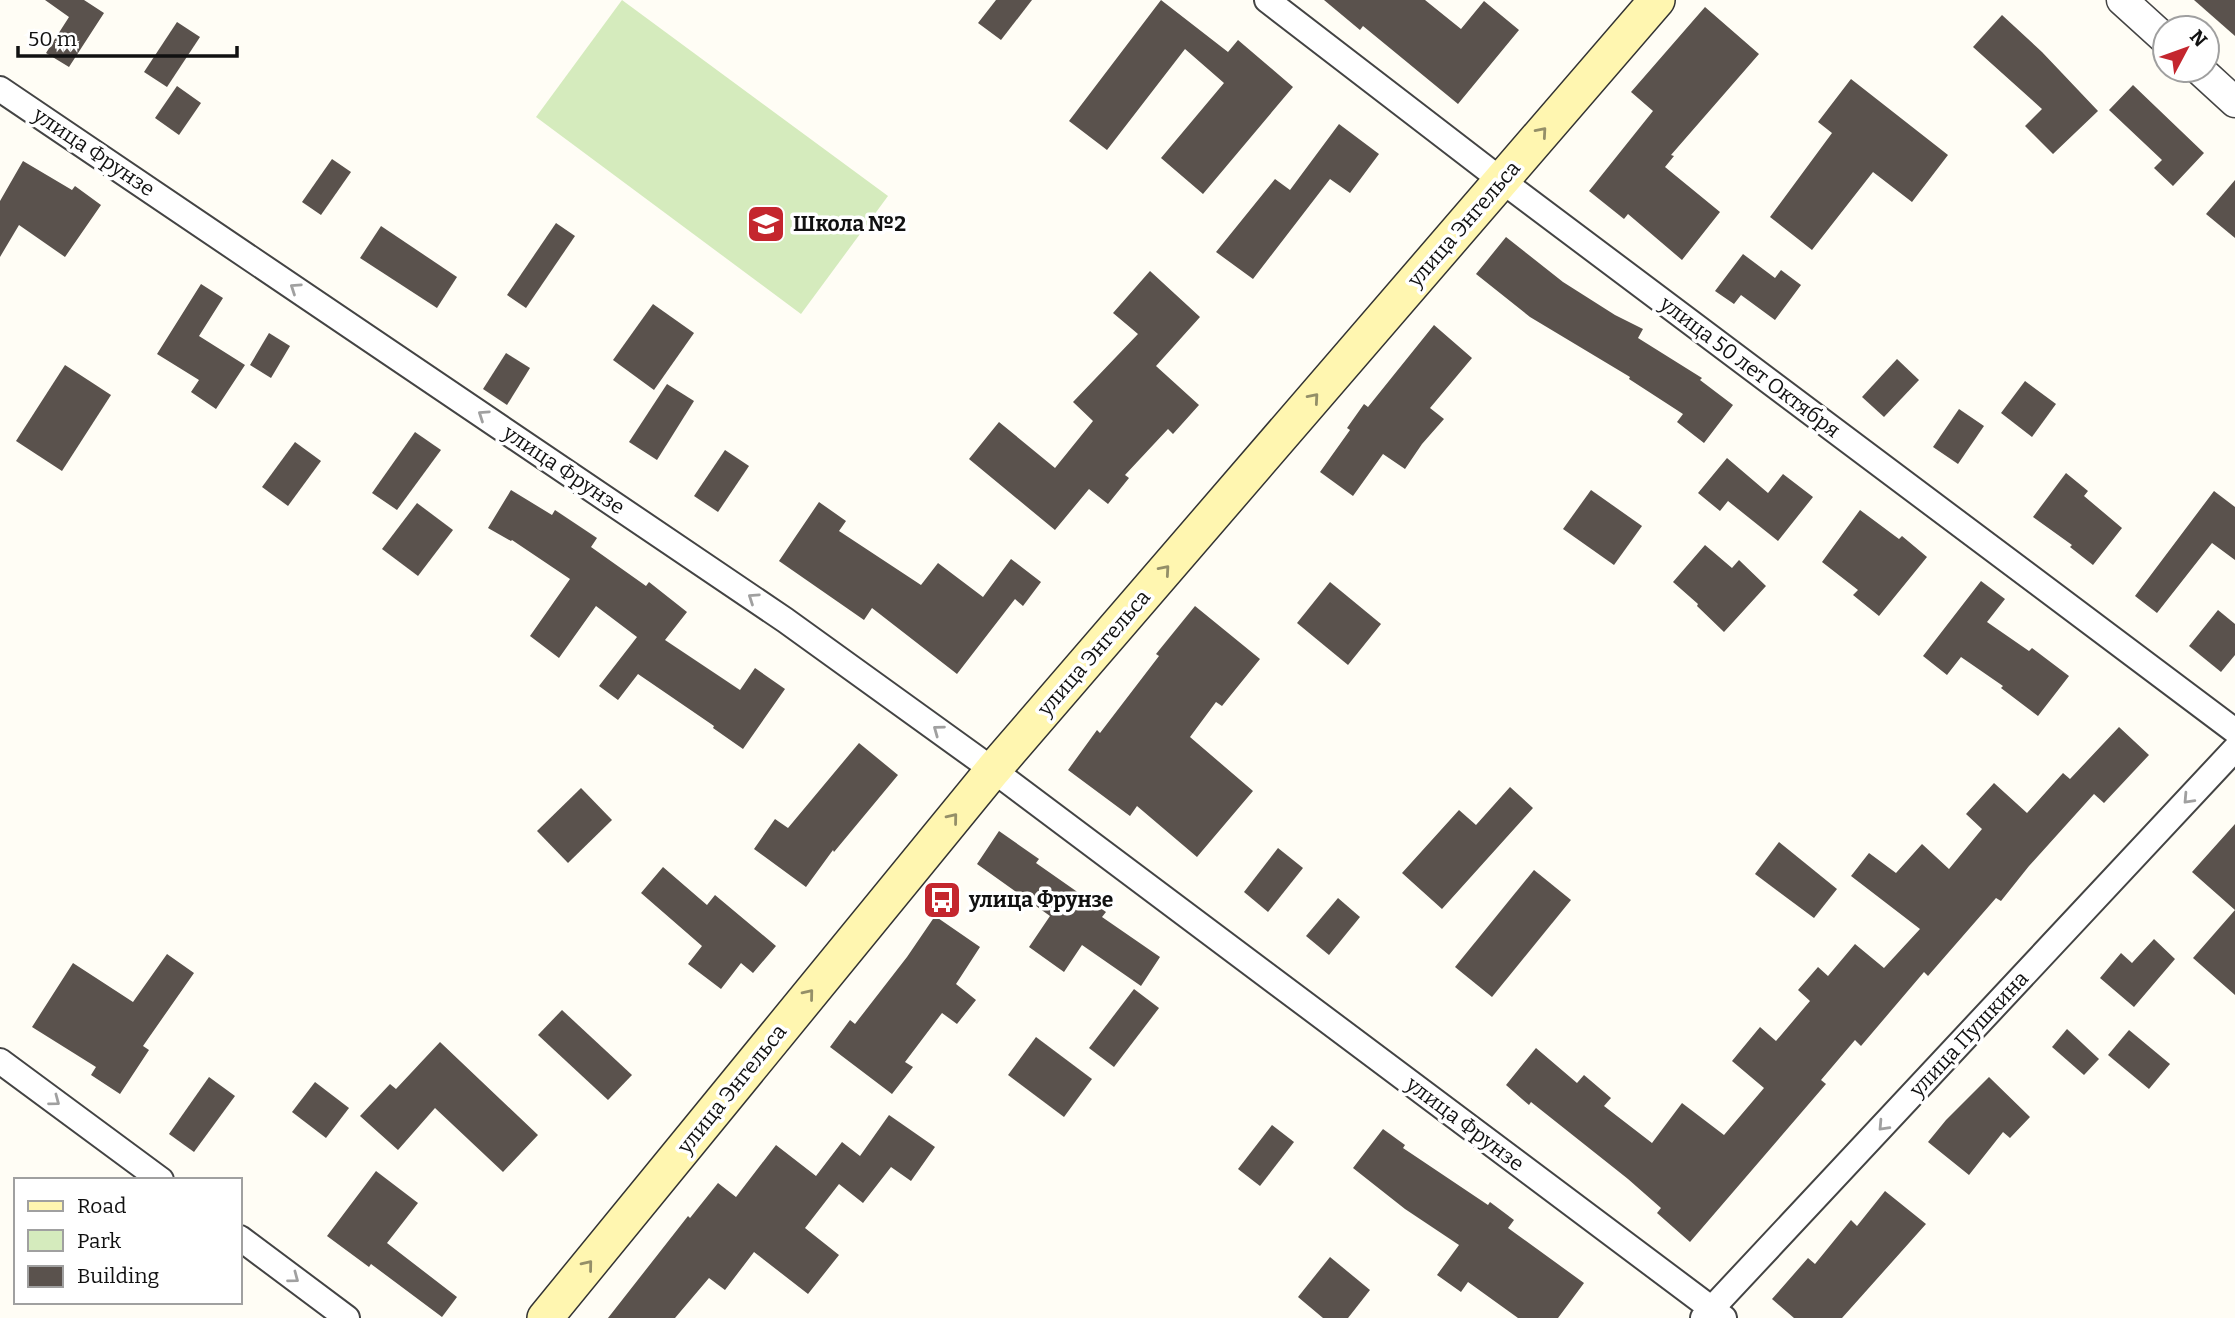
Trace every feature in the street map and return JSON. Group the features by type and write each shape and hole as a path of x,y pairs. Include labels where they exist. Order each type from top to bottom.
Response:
{"main road":[{"name":"улица Энгельса","path":"545,1318 993,770 1657,0"}],"street":[{"name":"улица 50 лет Октября","path":"1267,0 1501,180 2235,731"},
{"path":"2122,0 2151,26"},
{"path":"2215,84 2235,102"},
{"name":"улица Фрунзе","path":"0,89 785,620 993,770 1713,1315"},
{"name":"улица Пушкина","path":"1713,1315 2235,749"},
{"path":"0,1061 158,1178"},
{"path":"242,1239 347,1318"}],"green space":[{"path":"622,0 888,196 801,314 536,117"}],"building":[{"path":"45,0 84,0 104,13 69,67 46,53 69,17"},
{"path":"996,0 1032,0 1001,40 978,23"},
{"path":"1161,0 1228,52 1238,40 1293,87 1203,194 1161,158 1224,83 1185,49 1107,150 1069,121"},
{"path":"1324,0 1425,0 1461,29 1484,1 1519,30 1458,104 1363,26 1360,30"},
{"path":"2194,0 2235,0 2235,36 2221,24 2221,14 2210,14"},
{"path":"1705,7 1759,54 1671,155 1674,156 1665,167 1720,212 1682,260 1628,214 1624,219 1589,191 1653,111 1631,92"},
{"path":"2002,15 2042,52 2098,111 2053,154 2025,126 2042,109 1973,47"},
{"path":"177,22 200,37 167,87 144,72"},
{"path":"1851,79 1948,155 1912,202 1873,172 1812,250 1770,217 1832,133 1818,122"},
{"path":"2133,85 2204,153 2173,186 2154,168 2162,160 2109,110"},
{"path":"177,86 201,103 179,135 155,118"},
{"path":"1339,124 1379,154 1350,193 1330,179 1253,279 1216,252 1275,179 1290,190"},
{"path":"332,159 351,172 321,215 302,202"},
{"path":"23,161 72,190 75,186 101,205 65,257 19,225 0,257 0,201"},
{"path":"2235,180 2235,238 2206,214"},
{"path":"556,223 575,236 526,308 507,295"},
{"path":"381,226 457,277 437,308 360,258"},
{"path":"1506,237 1563,282 1615,315 1643,329 1638,338 1702,378 1700,380 1733,405 1704,443 1677,422 1683,414 1629,379 1630,377 1530,317 1476,274"},
{"path":"1743,254 1775,278 1781,270 1801,285 1775,320 1741,295 1734,304 1715,291"},
{"path":"1150,271 1200,317 1156,366 1199,405 1173,434 1168,429 1125,475 1129,478 1108,504 1089,489 1055,530 969,459 999,422 1055,468 1093,421 1073,402 1138,334 1113,313"},
{"path":"201,284 223,298 199,336 245,365 216,409 191,392 199,380 157,354"},
{"path":"653,304 694,333 654,390 613,360"},
{"path":"1434,325 1472,358 1430,408 1444,419 1405,469 1383,454 1353,496 1320,472 1350,430 1347,428 1364,404 1368,407"},
{"path":"269,333 290,346 271,378 250,365"},
{"path":"506,353 530,368 507,405 483,389"},
{"path":"1897,359 1919,380 1884,417 1862,397"},
{"path":"65,365 111,395 62,471 16,441"},
{"path":"2025,381 2056,404 2032,437 2001,413"},
{"path":"667,384 694,401 657,460 629,442"},
{"path":"1959,409 1984,426 1958,464 1933,447"},
{"path":"415,432 441,450 397,510 372,493"},
{"path":"295,442 321,461 288,506 262,487"},
{"path":"725,450 749,466 718,512 694,496"},
{"path":"1727,458 1768,493 1783,474 1813,497 1778,541 1728,501 1720,511 1698,493"},
{"path":"2066,473 2088,491 2084,496 2122,528 2093,565 2070,547 2072,545 2033,517"},
{"path":"511,490 552,515 555,510 597,538 591,547 646,586 649,582 687,612 665,640 740,690 755,668 785,689 743,749 638,674 618,700 599,686 637,637 596,606 559,658 530,636 570,579 512,540 488,528"},
{"path":"1591,490 1642,526 1614,565 1563,529"},
{"path":"2214,491 2235,507 2235,560 2212,543 2157,613 2135,596"},
{"path":"819,502 846,521 839,531 921,585 938,563 983,597 1011,559 1041,582 1023,606 1015,599 957,674 872,608 864,620 779,561"},
{"path":"417,503 453,530 418,576 382,549"},
{"path":"1860,510 1899,539 1902,536 1927,557 1879,616 1853,595 1858,590 1822,562"},
{"path":"1705,545 1732,568 1739,560 1766,586 1724,632 1673,582"},
{"path":"1981,581 2005,599 1987,622 2029,651 2032,648 2069,676 2038,716 2001,688 2003,686 1961,657 1947,675 1923,656"},
{"path":"1330,582 1381,624 1348,665 1297,623"},
{"path":"1195,606 1260,659 1222,706 1216,702 1190,737 1253,791 1197,857 1137,806 1130,816 1068,770 1097,730 1100,733 1159,656 1156,654"},
{"path":"2218,610 2235,624 2235,655 2221,672 2189,646"},
{"path":"2119,727 2149,755 2104,803 2094,794 2001,901 1996,898 1928,976 1924,972 1861,1046 1855,1040 1821,1080 1826,1084 1690,1242 1657,1213 1661,1208 1628,1179 1506,1085 1536,1048 1577,1083 1584,1075 1611,1098 1604,1106 1652,1143 1682,1103 1724,1135 1764,1088 1732,1061 1760,1027 1776,1041 1810,1001 1798,990 1818,967 1828,976 1855,944 1884,968 1920,929 1851,876 1869,853 1896,873 1922,844 1949,869 1982,829 1966,814 1994,783 2027,813 2063,773 2070,779"},
{"path":"859,743 898,775 834,852 833,850 806,887 754,849 775,819 788,828"},
{"path":"1510,787 1533,808 1442,909 1402,873 1459,810 1476,825"},
{"path":"581,788 612,820 568,863 537,831"},
{"path":"2235,824 2235,910 2192,872"},
{"path":"999,831 1039,859 1036,863 1106,912 1102,917 1160,957 1141,986 1082,945 1064,972 1029,947 1050,916 977,864"},
{"path":"1779,842 1837,889 1814,918 1755,874"},
{"path":"1278,848 1303,868 1268,912 1244,892"},
{"path":"663,867 707,905 715,895 776,946 753,973 741,963 721,989 688,964 702,946 641,893"},
{"path":"1534,870 1571,900 1492,997 1455,967"},
{"path":"1338,898 1360,917 1329,955 1306,936"},
{"path":"2235,910 2235,995 2193,958"},
{"path":"935,916 980,947 956,984 976,1000 957,1024 942,1013 905,1062 913,1067 892,1094 830,1047 850,1020 855,1024"},
{"path":"2154,939 2175,959 2134,1007 2100,978 2121,953 2132,963"},
{"path":"167,954 194,973 143,1046 149,1050 120,1094 91,1075 96,1067 32,1027 73,963 133,1002"},
{"path":"1134,989 1159,1008 1114,1067 1089,1048"},
{"path":"562,1010 632,1075 608,1100 538,1035"},
{"path":"2067,1029 2099,1059 2084,1075 2052,1047"},
{"path":"2129,1030 2170,1064 2149,1089 2108,1055"},
{"path":"1036,1037 1092,1079 1064,1117 1008,1075"},
{"path":"440,1042 538,1135 503,1172 435,1108 398,1150 360,1116 390,1084 396,1089"},
{"path":"209,1077 235,1096 194,1152 169,1134"},
{"path":"1989,1077 2030,1117 2010,1138 2003,1132 1969,1175 1928,1142"},
{"path":"315,1082 349,1108 326,1138 292,1112"},
{"path":"889,1115 935,1147 911,1181 891,1167 863,1203 839,1184 805,1228 839,1255 808,1294 754,1252 725,1290 709,1278 675,1318 608,1318 688,1216 690,1218 718,1183 736,1197 776,1145 816,1176 842,1142 860,1156"},
{"path":"1272,1125 1294,1142 1260,1186 1238,1169"},
{"path":"1383,1129 1405,1145 1403,1148 1514,1220 1508,1228 1584,1283 1558,1318 1518,1318 1468,1282 1461,1292 1437,1275 1459,1245 1405,1209 1353,1168"},
{"path":"376,1171 418,1203 387,1243 457,1297 442,1317 371,1264 369,1267 327,1236"},
{"path":"1885,1191 1926,1224 1842,1318 1794,1318 1772,1299 1808,1258 1815,1264 1851,1220 1857,1226"},
{"path":"1330,1257 1370,1290 1348,1318 1323,1318 1298,1297"}],"place":[{"name":"Школа №2","path":"766,224"},
{"name":"улица Фрунзе","path":"942,900"}]}
